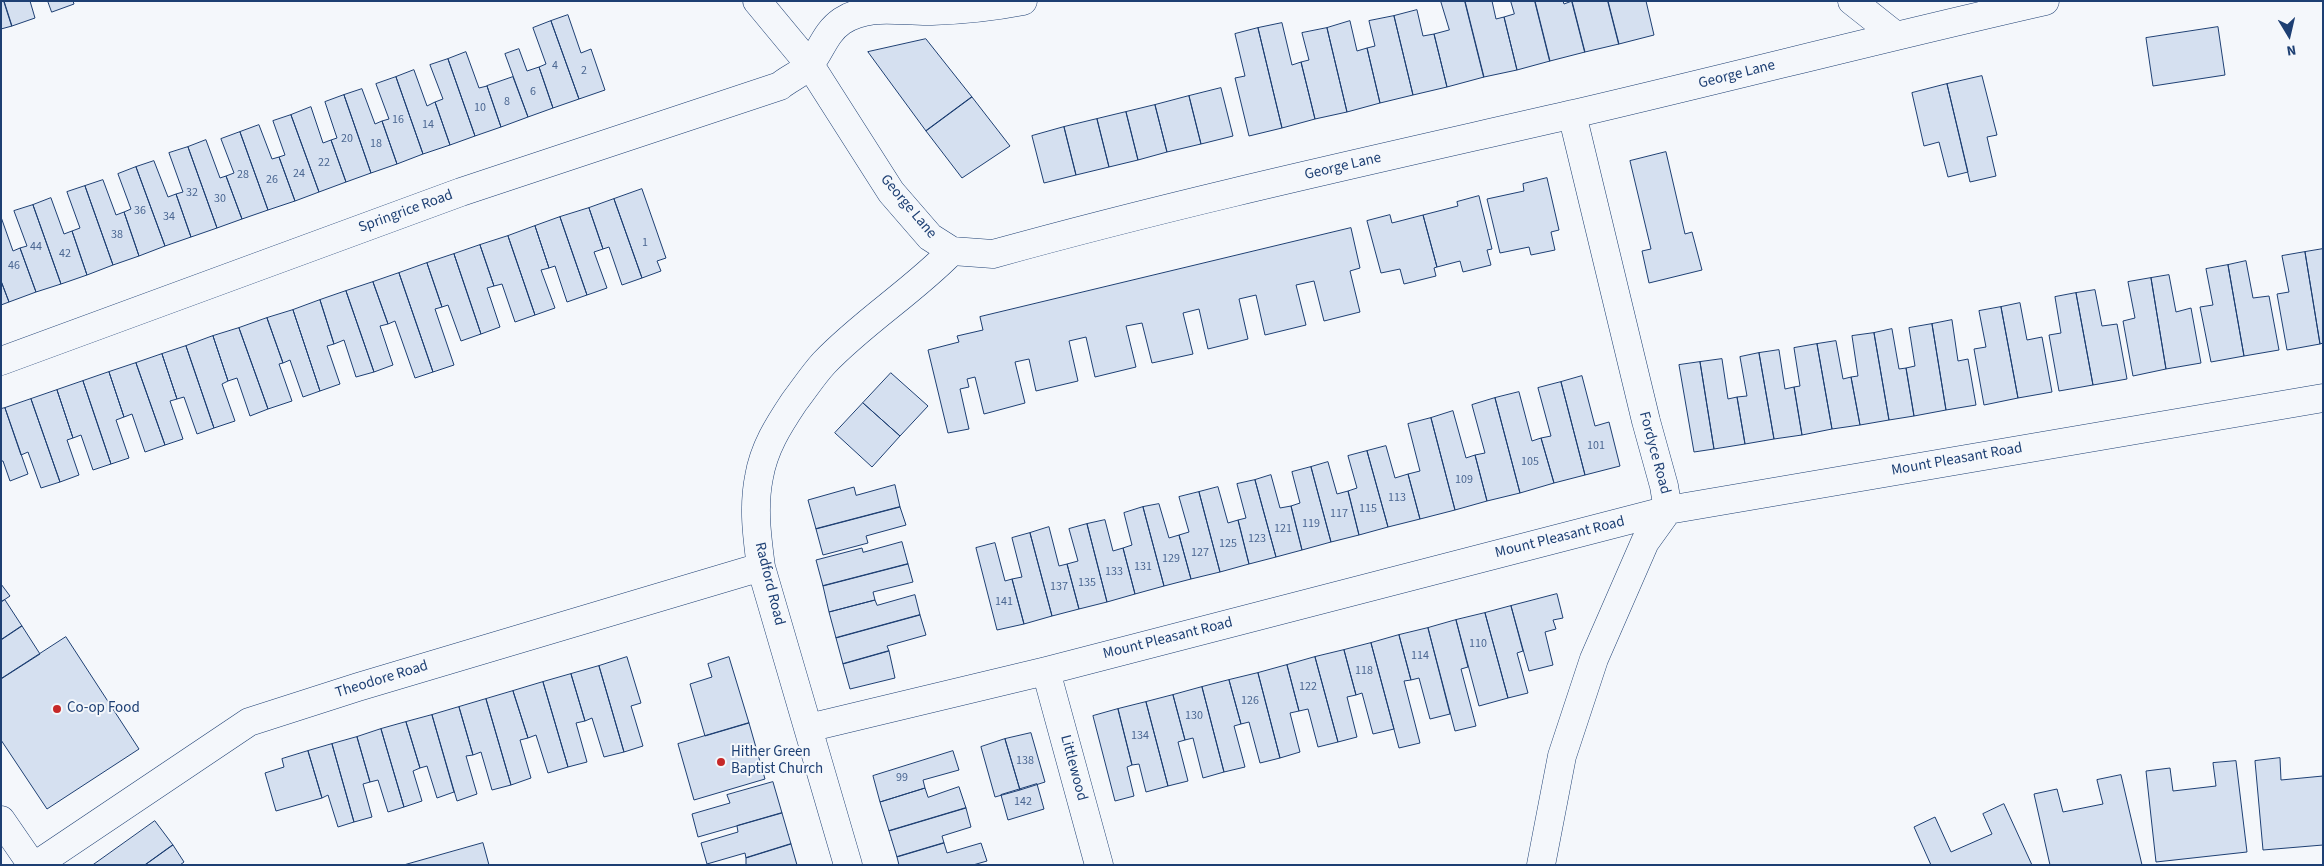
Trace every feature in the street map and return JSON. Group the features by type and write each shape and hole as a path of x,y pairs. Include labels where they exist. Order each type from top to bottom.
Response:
{"street":[{"name":"George Lane","path":"757,1 810,65 891,192 930,237 952,251 993,254 1250,188 1572,114 1895,35 2045,1"},
{"path":"810,65 828,33 841,22 860,12 886,9 929,11 986,9 1023,1"},
{"path":"1852,1 1895,35"},
{"name":"Springrice Road","path":"1,360 452,196 780,86 810,65"},
{"name":"Fordyce Road","path":"1540,865 1562,756 1594,659 1645,542 1668,510 1664,486 1646,421 1572,114"},
{"name":"Radford Road","path":"848,865 761,567 756,526 759,477 766,451 777,427 823,364 843,345 932,272 952,251"},
{"name":"Mount Pleasant Road","path":"808,728 1046,671 1668,510 2323,398"},
{"name":"Theodore Road","path":"36,865 249,722 761,567"},
{"name":"Littlewood","path":"1046,671 1099,865"},
{"path":"1,820 32,865"}],"building":[{"path":"1,1 4,1 12,26 1,29"},
{"path":"4,1 30,1 35,18 12,26"},
{"path":"48,1 73,1 74,4 52,12"},
{"path":"1441,1 1465,1 1484,77 1447,87 1434,34 1449,30"},
{"path":"1465,1 1492,1 1496,19 1504,17 1517,70 1484,77"},
{"path":"1511,1 1535,1 1550,61 1517,70 1504,17 1514,14"},
{"path":"1535,1 1563,1 1564,4 1572,1 1585,52 1550,61"},
{"path":"1572,1 1608,1 1619,44 1585,52"},
{"path":"1608,1 1646,1 1654,35 1619,44"},
{"path":"1417,10 1423,36 1434,34 1447,87 1413,95 1394,16"},
{"path":"568,15 581,53 591,49 605,90 579,99 551,21"},
{"path":"1394,16 1413,95 1380,103 1367,48 1375,46 1369,21"},
{"path":"551,21 579,99 553,108 539,67 546,64 533,28"},
{"path":"1350,21 1357,51 1367,48 1380,103 1347,112 1327,28"},
{"path":"1282,23 1292,65 1301,62 1315,119 1282,128 1258,28"},
{"path":"2218,27 2225,75 2153,86 2146,38"},
{"path":"1258,28 1282,128 1249,136 1235,78 1245,76 1235,34"},
{"path":"1327,28 1347,112 1315,119 1301,62 1309,60 1302,33"},
{"path":"926,39 972,97 926,131 868,52"},
{"path":"519,49 527,71 539,67 553,108 528,117 505,54"},
{"path":"466,52 479,88 487,86 501,127 475,136 448,59"},
{"path":"448,59 475,136 450,145 435,102 443,99 430,65"},
{"path":"414,70 427,106 435,102 450,145 423,154 396,77"},
{"path":"1982,76 1997,135 1987,137 1996,176 1970,182 1947,84"},
{"path":"396,77 423,154 397,164 382,121 389,119 376,84"},
{"path":"513,77 528,117 501,127 487,86"},
{"path":"1947,84 1968,172 1948,177 1939,142 1924,146 1912,93"},
{"path":"1221,88 1233,136 1201,144 1189,96"},
{"path":"362,89 375,124 382,121 397,164 371,173 344,95"},
{"path":"344,95 371,173 346,182 331,140 337,138 325,102"},
{"path":"1189,96 1201,144 1167,152 1155,105"},
{"path":"972,97 1010,146 962,178 926,131"},
{"path":"1155,105 1167,152 1138,160 1126,112"},
{"path":"311,107 323,143 331,140 346,182 319,192 291,115"},
{"path":"1126,112 1138,160 1109,167 1097,119"},
{"path":"291,115 319,192 295,201 279,157 285,155 273,121"},
{"path":"1097,119 1109,167 1076,175 1064,127"},
{"path":"259,125 272,159 279,157 295,201 268,210 240,132"},
{"path":"1064,127 1076,175 1044,183 1032,136"},
{"path":"240,132 268,210 242,219 226,176 234,173 221,139"},
{"path":"206,140 220,178 226,176 242,219 217,228 188,147"},
{"path":"188,147 217,228 191,237 176,194 183,192 169,153"},
{"path":"1666,152 1685,234 1692,232 1702,270 1649,283 1642,251 1651,249 1630,161"},
{"path":"154,161 168,197 176,194 191,237 165,246 136,167"},
{"path":"136,167 165,246 139,256 124,212 131,209 118,174"},
{"path":"1547,178 1559,230 1551,232 1555,250 1531,255 1529,247 1500,253 1487,199 1524,191 1523,184"},
{"path":"103,180 116,215 124,212 139,256 113,265 85,186"},
{"path":"85,186 113,265 87,275 72,231 80,228 67,192"},
{"path":"642,189 666,258 657,261 661,271 642,278 614,199"},
{"path":"1479,196 1492,249 1487,250 1491,265 1463,272 1460,261 1437,267 1423,215 1458,206 1457,202"},
{"path":"51,198 64,234 72,231 87,275 61,284 33,205"},
{"path":"614,199 642,278 622,285 609,247 603,249 589,208"},
{"path":"33,205 61,284 36,292 20,248 27,246 14,211"},
{"path":"589,208 603,249 594,252 607,288 587,295 560,217"},
{"path":"1390,215 1392,223 1423,215 1437,267 1434,268 1436,276 1404,284 1400,269 1381,273 1367,221"},
{"path":"1,217 13,251 20,248 36,292 9,302 1,281"},
{"path":"560,217 587,295 567,302 555,266 549,268 535,226"},
{"path":"535,226 549,268 541,270 555,308 535,315 508,236"},
{"path":"1351,228 1360,268 1350,271 1360,312 1324,321 1314,281 1296,285 1306,325 1265,335 1256,295 1239,299 1248,339 1208,349 1199,309 1183,313 1193,354 1152,363 1142,323 1126,326 1136,367 1095,377 1086,337 1069,341 1078,381 1036,391 1029,359 1015,362 1025,403 984,414 975,377 967,379 969,387 960,389 969,429 948,433 928,350 959,342 957,336 983,330 980,317"},
{"path":"508,236 535,315 515,322 502,284 494,286 480,245"},
{"path":"480,245 494,286 487,288 500,327 481,334 454,254"},
{"path":"2323,249 2323,343 2320,344 2305,252"},
{"path":"2305,252 2320,344 2287,350 2277,294 2289,292 2282,256"},
{"path":"454,254 481,334 461,341 448,305 442,307 427,263"},
{"path":"2246,261 2253,298 2269,296 2279,350 2244,356 2228,265"},
{"path":"427,263 442,307 435,309 454,365 433,372 399,273"},
{"path":"2228,265 2244,356 2211,362 2200,307 2213,305 2206,269"},
{"path":"399,273 433,372 415,378 395,321 388,324 373,282"},
{"path":"2169,275 2176,312 2191,308 2201,363 2166,369 2151,278"},
{"path":"2151,278 2166,369 2133,376 2123,321 2135,318 2128,282"},
{"path":"1,281 9,302 1,305"},
{"path":"373,282 388,324 380,326 393,365 374,372 346,291"},
{"path":"2095,290 2102,326 2117,324 2127,379 2093,385 2076,293"},
{"path":"346,291 374,372 356,377 344,340 334,344 320,300"},
{"path":"2076,293 2093,385 2059,391 2049,335 2061,333 2055,297"},
{"path":"320,300 334,344 327,346 340,384 320,391 293,310"},
{"path":"2020,303 2027,340 2042,337 2052,392 2018,398 2001,307"},
{"path":"2001,307 2018,398 1984,405 1974,349 1986,347 1979,311"},
{"path":"293,310 320,391 303,397 290,360 283,363 267,318"},
{"path":"267,318 283,363 279,364 292,401 268,409 239,328"},
{"path":"1952,320 1958,361 1968,359 1976,405 1946,410 1932,324"},
{"path":"1932,324 1946,410 1914,416 1906,368 1915,366 1909,328"},
{"path":"239,328 268,409 250,416 237,378 228,381 213,336"},
{"path":"1892,329 1899,369 1906,368 1914,416 1889,420 1874,333"},
{"path":"1874,333 1889,420 1860,425 1851,377 1858,376 1852,336"},
{"path":"213,336 228,381 222,384 235,421 214,428 186,346"},
{"path":"1836,341 1843,379 1851,377 1860,425 1832,429 1817,344"},
{"path":"1817,344 1832,429 1802,435 1794,387 1800,386 1794,348"},
{"path":"186,346 214,428 197,434 184,397 177,399 162,354"},
{"path":"1779,350 1785,389 1794,387 1802,435 1774,439 1759,353"},
{"path":"1759,353 1774,439 1745,444 1737,397 1747,396 1740,357"},
{"path":"162,354 177,399 170,401 183,439 165,445 136,363"},
{"path":"1722,359 1728,399 1737,397 1745,444 1714,449 1700,362"},
{"path":"1700,362 1714,449 1694,452 1679,365"},
{"path":"136,363 165,445 145,452 132,414 124,417 109,372"},
{"path":"109,372 124,417 116,420 129,458 111,464 83,381"},
{"path":"891,373 928,406 900,436 863,403"},
{"path":"1582,376 1595,426 1609,422 1620,466 1585,475 1561,382"},
{"path":"83,381 111,464 93,470 81,435 73,438 57,390"},
{"path":"1561,382 1585,475 1554,483 1541,438 1551,436 1538,388"},
{"path":"57,390 73,438 67,440 79,475 60,482 31,399"},
{"path":"1519,392 1532,441 1541,438 1554,483 1520,493 1495,398"},
{"path":"1495,398 1520,493 1487,501 1475,455 1485,453 1472,405"},
{"path":"31,399 60,482 41,488 28,452 21,455 5,408"},
{"path":"863,403 900,436 872,467 835,433"},
{"path":"5,408 28,474 10,481 3,461 1,461 1,409"},
{"path":"1453,411 1466,458 1475,455 1487,501 1455,510 1431,418"},
{"path":"1431,418 1455,510 1420,519 1408,474 1420,471 1408,424"},
{"path":"1386,446 1395,478 1408,474 1420,519 1388,527 1367,451"},
{"path":"1367,451 1388,527 1359,535 1348,491 1357,488 1348,456"},
{"path":"1328,462 1337,494 1348,491 1359,535 1331,542 1311,467"},
{"path":"1311,467 1331,542 1302,550 1291,506 1300,503 1292,472"},
{"path":"1271,475 1280,508 1291,506 1302,550 1276,557 1255,480"},
{"path":"1255,480 1276,557 1249,564 1238,520 1246,518 1237,484"},
{"path":"895,485 900,507 816,529 808,500 854,487 856,495"},
{"path":"1218,487 1228,523 1238,520 1249,564 1220,572 1199,492"},
{"path":"1199,492 1220,572 1191,579 1179,535 1189,532 1179,497"},
{"path":"1159,504 1169,538 1179,535 1191,579 1164,586 1143,507"},
{"path":"900,507 906,525 866,536 868,543 823,555 816,529"},
{"path":"1143,507 1164,586 1135,594 1123,548 1132,545 1124,513"},
{"path":"1105,520 1113,551 1123,548 1135,594 1107,602 1087,524"},
{"path":"1087,524 1107,602 1079,609 1067,564 1078,561 1069,529"},
{"path":"1049,527 1059,566 1067,564 1079,609 1052,616 1030,533"},
{"path":"1030,533 1052,616 1024,624 1012,579 1022,577 1012,538"},
{"path":"902,542 908,564 823,586 816,560 862,548 863,552"},
{"path":"995,543 1005,581 1012,579 1024,624 997,630 976,548"},
{"path":"908,564 913,582 873,592 875,600 829,612 823,586"},
{"path":"1,584 10,596 1,602"},
{"path":"1557,594 1563,618 1553,620 1556,629 1545,632 1553,665 1529,671 1511,606"},
{"path":"915,595 920,615 836,638 829,612 875,600 877,605"},
{"path":"5,600 22,626 1,640 1,602"},
{"path":"1511,606 1523,651 1517,653 1528,693 1508,698 1485,613"},
{"path":"1485,613 1508,698 1479,706 1456,620"},
{"path":"920,615 926,635 887,646 889,651 843,664 836,638"},
{"path":"1456,620 1468,667 1461,669 1476,726 1455,731 1428,628"},
{"path":"22,626 40,654 1,679 1,640"},
{"path":"1428,628 1450,714 1430,719 1419,678 1411,680 1399,635"},
{"path":"1399,635 1411,680 1404,681 1420,743 1399,748 1371,643"},
{"name":"Co-op Food","path":"66,637 139,749 47,809 1,740 1,679"},
{"path":"1371,643 1394,729 1373,734 1362,693 1356,695 1344,650"},
{"path":"1344,650 1356,695 1347,697 1357,737 1338,742 1315,657"},
{"path":"889,651 895,678 850,689 843,664"},
{"path":"627,657 641,703 631,706 643,746 624,752 599,666"},
{"path":"729,657 749,723 705,736 690,684 712,677 708,664"},
{"path":"1315,657 1338,742 1318,747 1308,709 1299,711 1287,665"},
{"path":"1287,665 1299,711 1290,713 1300,752 1280,758 1258,673"},
{"path":"599,666 624,752 604,757 592,718 585,721 571,674"},
{"path":"1258,673 1280,758 1260,763 1249,722 1241,724 1229,680"},
{"path":"571,674 585,721 576,723 587,762 568,767 543,682"},
{"path":"1229,680 1241,724 1234,726 1245,767 1224,772 1202,687"},
{"path":"543,682 568,767 548,773 536,735 528,738 513,691"},
{"path":"1202,687 1224,772 1203,778 1193,738 1185,740 1173,695"},
{"path":"513,691 528,738 520,740 531,778 511,785 486,699"},
{"path":"1173,695 1185,740 1178,742 1188,781 1168,786 1146,702"},
{"path":"486,699 511,785 492,790 481,752 473,755 459,707"},
{"path":"1146,702 1168,786 1146,792 1139,764 1132,765 1118,709"},
{"path":"459,707 473,755 466,756 477,794 457,801 432,715"},
{"path":"1118,709 1132,765 1127,767 1134,796 1115,801 1093,716"},
{"path":"432,715 454,792 437,798 427,766 420,768 406,722"},
{"path":"406,722 420,768 413,771 422,801 404,807 381,729"},
{"name":"Hither Green Baptist Church","path":"749,723 765,779 694,800 678,744"},
{"path":"381,729 404,807 388,812 378,780 370,782 357,737"},
{"path":"1031,733 1045,782 1020,790 1005,739"},
{"path":"357,737 370,782 363,784 372,817 354,822 332,744"},
{"path":"1005,739 1020,790 995,797 981,747"},
{"path":"332,744 354,822 338,827 328,795 322,798 308,751"},
{"path":"308,751 322,798 276,811 265,773 284,767 282,759"},
{"path":"953,751 959,770 923,780 925,788 880,802 873,776"},
{"path":"2280,758 2281,780 2323,776 2323,845 2263,850 2255,761"},
{"path":"2236,761 2247,852 2156,862 2146,771 2170,768 2173,791 2216,786 2213,763"},
{"path":"2121,775 2142,865 2050,865 2034,794 2057,789 2063,812 2103,804 2097,780"},
{"path":"773,782 782,813 698,837 692,814 730,803 727,795"},
{"path":"1037,784 1044,809 1008,820 1001,795"},
{"path":"959,787 966,808 889,831 880,802 925,788 928,797"},
{"path":"2004,804 2032,865 1931,865 1914,827 1935,817 1951,852 1992,834 1983,814"},
{"path":"966,808 971,827 942,836 944,843 897,857 889,831"},
{"path":"782,813 791,844 746,858 745,853 707,864 701,843 738,832 737,826"},
{"path":"155,821 173,845 145,865 93,865"},
{"path":"483,843 489,865 404,865"},
{"path":"944,843 947,853 981,843 987,861 973,865 899,865 897,857"},
{"path":"791,844 797,865 746,865 746,858"},
{"path":"173,845 184,862 180,865 145,865"}],"place":[{"name":"Co-op Food","path":"57,709"},
{"name":"Hither Green Baptist Church","path":"721,762"}]}
